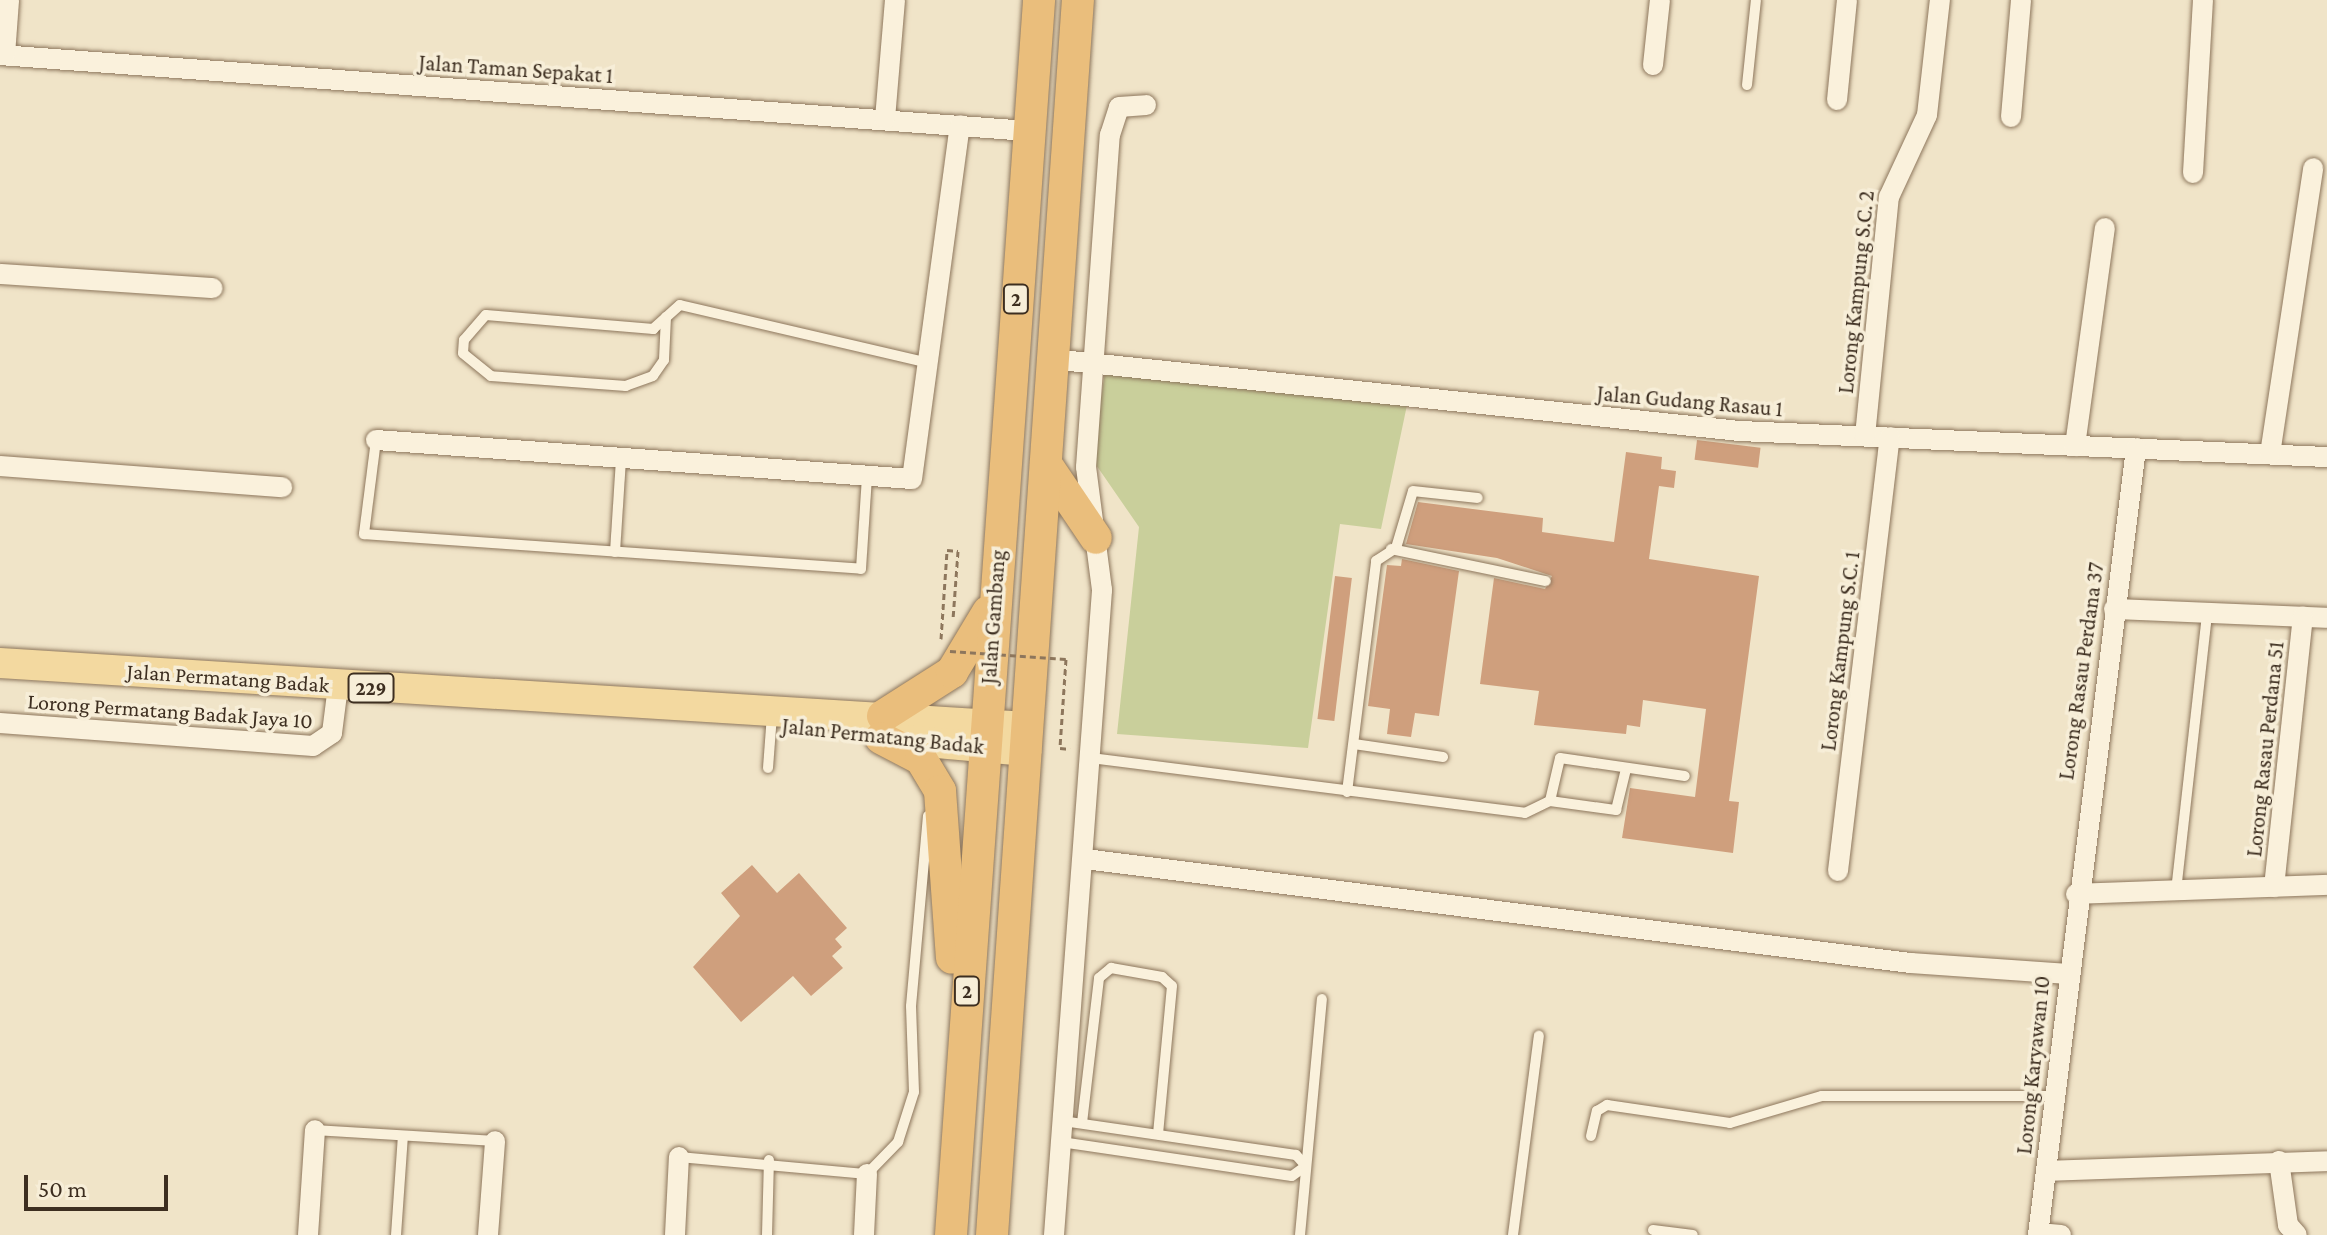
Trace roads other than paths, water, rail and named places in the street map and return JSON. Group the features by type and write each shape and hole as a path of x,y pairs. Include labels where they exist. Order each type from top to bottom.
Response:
{"highway":[{"name":"Jalan Gambang","path":"951,1235 984,736 1039,0"},
{"name":"Jalan Gambang","path":"992,1235 1078,0"},
{"path":"1046,464 1096,538"},
{"path":"959,1105 945,811 932,771 882,727 952,672 995,598"}],"main road":[{"name":"Jalan Permatang Badak","path":"0,663 762,715 1027,739"}],"street":[{"path":"3,55 9,0"},
{"path":"885,119 895,0"},
{"path":"1653,65 1660,0"},
{"path":"1837,100 1847,0"},
{"name":"Lorong Kampung S.C. 2","path":"1865,436 1891,182 1927,115 1940,0"},
{"path":"2011,117 2021,0"},
{"path":"2193,173 2203,0"},
{"name":"Jalan Taman Sepakat 1","path":"3,55 1028,131"},
{"path":"1054,1235 1069,1129 1102,590 1086,467 1110,135 1119,107 1146,105"},
{"path":"376,440 867,476 916,474 960,125"},
{"path":"2270,454 2313,168"},
{"path":"2075,446 2105,228"},
{"path":"0,274 213,288"},
{"name":"Jalan Gudang Rasau 1","path":"1051,359 1664,425 2327,457"},
{"name":"Lorong Kampung S.C. 1","path":"1838,871 1890,437"},
{"name":"Lorong Rasau Perdana 37","path":"2076,896 2136,448"},
{"path":"0,466 282,487"},
{"path":"2114,609 2327,618"},
{"name":"Lorong Rasau Perdana 51","path":"2274,887 2303,617"},
{"name":"Lorong Permatang Badak Jaya 10","path":"0,723 313,746 332,733 338,686"},
{"path":"1085,859 1910,963 2066,974"},
{"path":"2076,896 2327,885"},
{"name":"Lorong Karyawan 10","path":"2038,1234 2076,896"},
{"path":"308,1235 315,1130"},
{"path":"488,1235 495,1141"},
{"path":"675,1235 679,1157"},
{"path":"2279,1161 2288,1225 2297,1235"},
{"path":"2047,1171 2327,1161"},
{"path":"864,1235 867,1174"},
{"path":"2038,1234 2061,1235"}],"lane":[{"path":"1747,85 1756,0"},
{"path":"666,317 664,360 653,376 626,386 491,376 463,353 464,340 486,315 653,329 666,317 680,305 930,363"},
{"path":"376,440 364,534 861,569 867,476"},
{"path":"615,552 621,458"},
{"path":"1347,792 1376,561 1391,549 1413,491 1478,498"},
{"path":"1391,549 1546,581"},
{"path":"2176,893 2207,613"},
{"path":"762,715 768,768"},
{"path":"1354,744 1443,757"},
{"path":"1091,758 1525,813 1550,801 1616,810 1626,769"},
{"path":"1550,801 1560,758 1685,776"},
{"path":"679,1157 769,1160 867,1174 898,1142 912,1111 911,1006 932,771"},
{"path":"1069,1129 1099,978 1111,968 1162,977 1172,986 1158,1134"},
{"path":"1300,1235 1322,999"},
{"path":"1513,1235 1539,1036"},
{"path":"1591,1136 1597,1111 1607,1105 1730,1123 1822,1096 2053,1096"},
{"path":"1069,1129 1158,1134 1296,1155 1306,1166"},
{"path":"1069,1129 1292,1176 1306,1166"},
{"path":"315,1130 495,1141"},
{"path":"396,1235 403,1136"},
{"path":"767,1235 769,1160"},
{"path":"1653,1230 1693,1235"}]}
